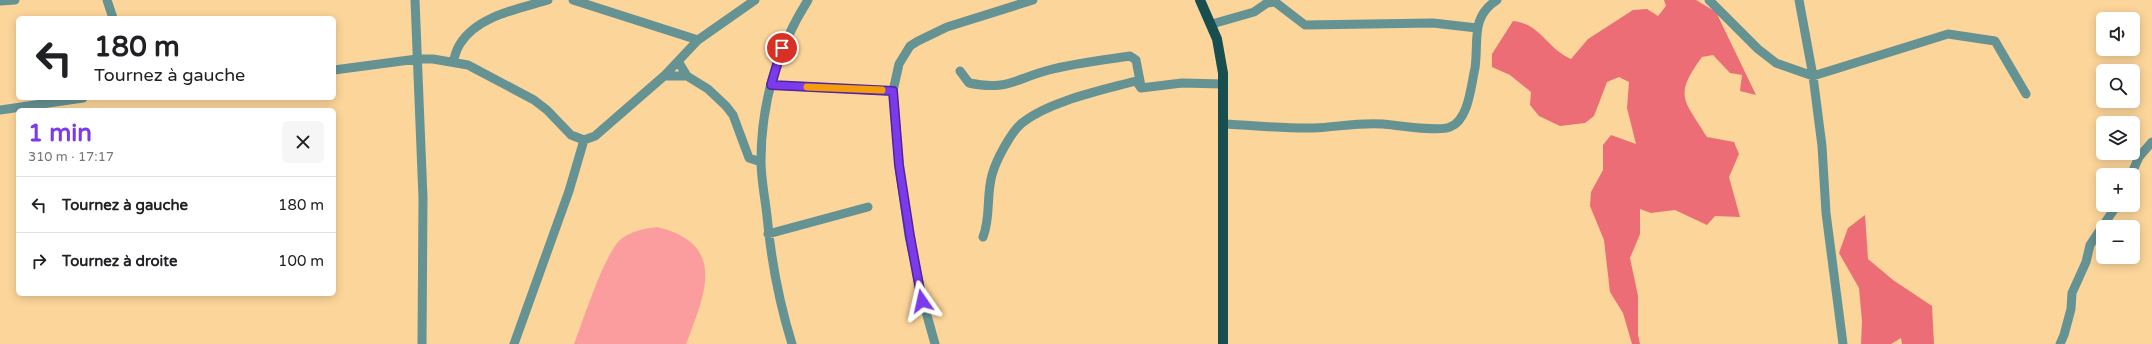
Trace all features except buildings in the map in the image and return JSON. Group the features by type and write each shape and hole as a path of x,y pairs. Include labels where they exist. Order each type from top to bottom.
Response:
{"main road":[{"path":"1200,0 1212,24 1220,50 1223,84 1223,344"}],"street":[{"path":"0,1 15,0"},
{"path":"107,0 112,16"},
{"path":"415,0 423,198 422,344"},
{"path":"453,62 459,45 473,30 498,15 548,0"},
{"path":"573,0 698,40"},
{"path":"336,70 417,58 433,58 476,68 521,92 547,110 571,135 584,140 595,136 664,76 698,40 741,4 755,0"},
{"path":"792,344 775,281 768,234 761,162 763,120 778,59 789,32 808,0"},
{"path":"935,344 922,301 899,165 893,91 899,64 910,46 918,41 948,27 1033,0"},
{"path":"1223,124 1313,128 1382,124 1426,128 1450,128 1460,118 1466,107 1475,66 1477,28 1482,13 1497,0"},
{"path":"1709,0 1758,49 1776,63 1813,76 1948,34 1995,41 2026,94"},
{"path":"1799,0 1813,76 1822,146 1826,213 1843,344"},
{"path":"1212,24 1254,12 1267,3 1275,1 1305,25 1433,24 1477,28"},
{"path":"960,71 969,83 982,86 1000,86 1017,82 1048,70 1130,56 1136,60 1141,88"},
{"path":"678,60 688,76 708,89 726,106 733,115 749,158 761,162"},
{"path":"664,76 688,76"},
{"path":"983,237 987,228 988,193 992,174 998,159 1021,123 1040,112 1106,89 1136,81 1141,88"},
{"path":"1141,88 1182,83 1223,84"},
{"path":"771,85 893,91"},
{"path":"0,110 69,100"},
{"path":"514,344 566,197 584,140"},
{"path":"2134,168 2139,157 2152,142"},
{"path":"768,234 868,207"},
{"path":"2060,344 2071,309 2073,289 2086,262 2090,245 2112,212"}],"shaded area":[{"path":"1664,0 1696,0 1716,12 1756,95 1740,91 1742,75 1730,73 1713,55 1702,57 1687,81 1685,98 1692,114 1707,137 1734,142 1739,154 1729,177 1740,217 1715,216 1707,225 1675,210 1651,213 1640,209 1640,234 1630,258 1638,296 1638,335 1640,344 1632,344 1623,313 1610,292 1604,240 1590,206 1591,192 1603,170 1603,145 1611,135 1636,144 1627,108 1629,82 1619,77 1607,82 1594,116 1585,123 1560,126 1539,116 1530,105 1531,92 1510,75 1492,67 1492,54 1513,21 1523,23 1530,27 1563,55 1571,59 1588,39 1633,10 1647,9 1658,16 1666,6"},
{"path":"1865,215 1868,259 1893,280 1932,306 1934,344 1902,344 1901,338 1891,344 1861,344 1862,321 1859,288 1839,253 1848,228"},
{"path":"657,227 679,235 694,245 702,258 705,273 704,289 686,344 574,344 601,273 614,248 620,240 628,234"}],"slow traffic":[{"path":"807,87 882,90"}],"route":[{"path":"782,48 771,85 893,91 899,165 922,301"}]}
